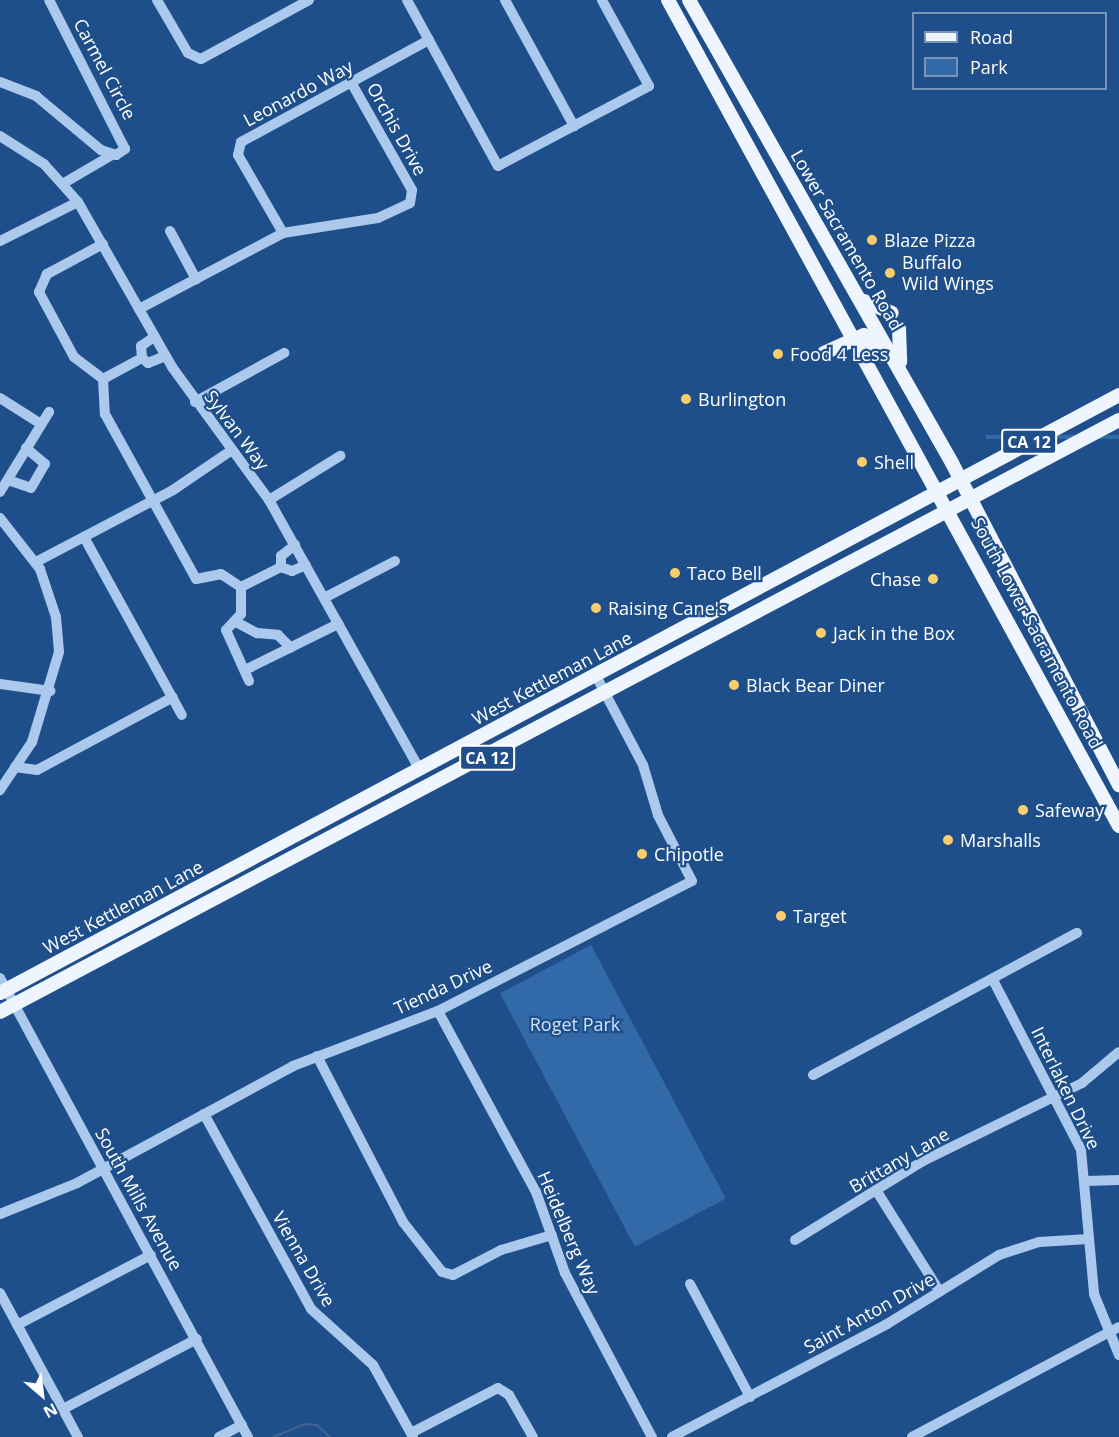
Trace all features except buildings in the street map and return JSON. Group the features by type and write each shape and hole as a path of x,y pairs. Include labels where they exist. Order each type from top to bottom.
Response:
{"main road":[{"path":"668,0 940,490"},
{"name":"Lower Sacramento Road","path":"689,0 832,230 855,289 971,499"},
{"path":"855,289 874,308 892,313"},
{"path":"899,328 898,357 908,384"},
{"path":"824,353 854,338 871,338 894,374 908,384"},
{"name":"West Kettleman Lane","path":"2,987 596,676 1119,395"},
{"name":"West Kettleman Lane","path":"0,1012 606,694 1119,420"},
{"name":"South Lower Sacramento Road","path":"940,490 1119,826"},
{"name":"South Lower Sacramento Road","path":"971,499 1119,785"}],"street":[{"name":"Carmel Circle","path":"49,0 126,143 125,149 112,155"},
{"path":"157,0 195,57 208,56 309,0"},
{"path":"407,0 498,166 649,86 602,0"},
{"path":"505,0 574,126"},
{"name":"Leonardo Way","path":"284,233 238,147 429,40"},
{"path":"0,82 36,96 112,155 64,183"},
{"name":"Orchis Drive","path":"284,233 378,218 413,197 352,84"},
{"name":"Sylvan Way","path":"0,136 64,183 78,202 165,356 195,402 269,500 419,768"},
{"path":"0,241 78,202"},
{"path":"170,231 196,279"},
{"path":"139,309 284,233"},
{"path":"103,244 46,274 38,285 74,357 103,379 105,414 196,579 221,574 241,587 244,604 236,622 226,630 248,675 291,648 338,624"},
{"path":"154,337 141,346 142,358 148,363 165,356"},
{"path":"195,402 284,353"},
{"path":"103,379 142,358"},
{"path":"0,398 41,424"},
{"path":"0,492 49,412"},
{"path":"8,480 30,488 45,464 26,448"},
{"path":"36,562 154,500 232,450"},
{"path":"269,500 340,456"},
{"path":"0,518 36,562 56,617 59,652 51,691 32,742 2,783"},
{"path":"84,537 182,715"},
{"path":"281,567 281,556 295,545"},
{"path":"324,598 395,561"},
{"path":"241,587 281,567 292,571 306,565"},
{"path":"236,622 257,633 278,635 291,648"},
{"name":"Tienda Drive","path":"0,1214 106,1168 317,1056 438,1011 692,881 596,676"},
{"path":"0,684 51,691"},
{"path":"15,767 37,770 173,696"},
{"path":"813,1075 1077,933"},
{"name":"Interlaken Drive","path":"993,980 1081,1150 1088,1181 1089,1239 1094,1294 1107,1333 1119,1355"},
{"name":"South Mills Avenue","path":"2,987 106,1168 248,1437"},
{"name":"Heidelberg Way","path":"438,1011 536,1192 570,1282 652,1437"},
{"name":"Brittany Lane","path":"795,1240 935,1154 1056,1098 1119,1052"},
{"path":"317,1056 403,1222 446,1275 552,1235"},
{"name":"Vienna Drive","path":"204,1114 311,1309 373,1365 412,1435"},
{"path":"1088,1181 1119,1180"},
{"path":"876,1190 940,1292"},
{"name":"Saint Anton Drive","path":"672,1437 750,1397 940,1292 1009,1251 1039,1242 1089,1239"},
{"path":"17,1325 151,1255"},
{"path":"690,1284 750,1397"},
{"path":"0,1293 78,1437"},
{"path":"912,1437 1119,1327"},
{"path":"63,1409 197,1339"},
{"path":"412,1435 502,1389 533,1437"},
{"path":"219,1437 242,1425"}],"green space":[{"path":"986,435 1119,435 1119,439 986,439"},
{"name":"Roget Park","path":"591,945 726,1198 635,1247 500,993"}],"waterway":[{"path":"273,1437 305,1424 317,1425 330,1437"}],"place":[{"name":"Blaze Pizza","path":"872,240"},
{"name":"Buffalo Wild Wings","path":"890,273"},
{"name":"Food 4 Less","path":"778,354"},
{"name":"Burlington","path":"686,399"},
{"name":"Shell","path":"862,462"},
{"name":"Taco Bell","path":"675,573"},
{"name":"Chase","path":"933,579"},
{"name":"Raising Cane's","path":"596,608"},
{"name":"Jack in the Box","path":"821,633"},
{"name":"Black Bear Diner","path":"734,685"},
{"name":"Safeway","path":"1023,810"},
{"name":"Marshalls","path":"948,840"},
{"name":"Chipotle","path":"642,854"},
{"name":"Target","path":"781,916"}]}
